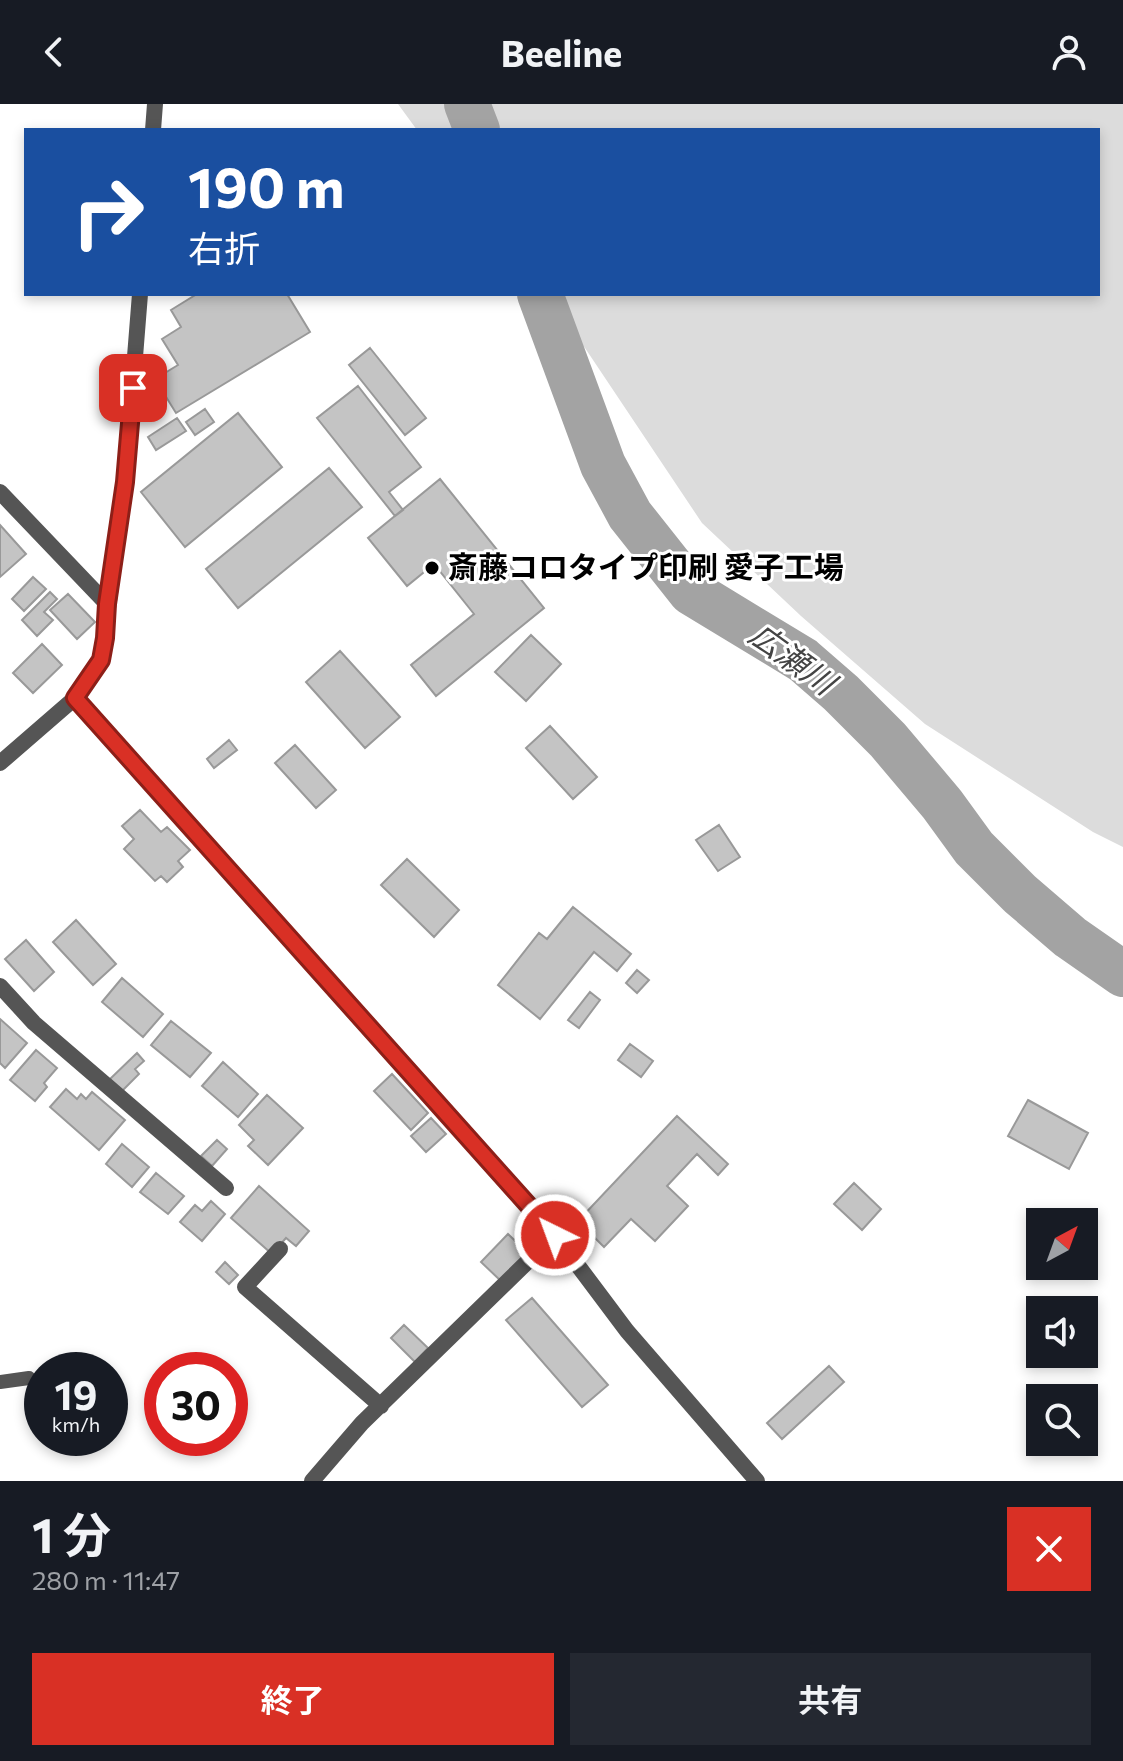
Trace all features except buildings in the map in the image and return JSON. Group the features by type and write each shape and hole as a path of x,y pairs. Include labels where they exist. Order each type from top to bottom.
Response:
{"street":[{"path":"153,128 155,104"},
{"path":"0,763 75,698 101,660 125,482 140,296"},
{"path":"0,492 107,604"},
{"path":"75,698 555,1235 627,1331 757,1481"},
{"path":"0,986 34,1023 226,1188"},
{"path":"312,1481 381,1406 555,1235"},
{"path":"280,1249 245,1287 381,1406"}],"lane":[{"path":"0,1382 24,1379"}],"shaded area":[{"path":"398,104 1123,104 1123,847 1093,832 925,724 801,616 702,523 585,348 545,296 1100,296 1100,128 416,128"}],"waterway":[{"name":"広瀬川","path":"467,104 476,128"},
{"name":"広瀬川","path":"541,296 603,465 630,515 691,592 803,660 841,693 888,740 974,848 1020,894 1070,937 1123,974"}],"place":[{"name":"斎藤コロタイプ印刷 愛子工場","path":"432,568"}],"route":[{"path":"133,388 125,482 101,660 75,698 555,1235"}]}
